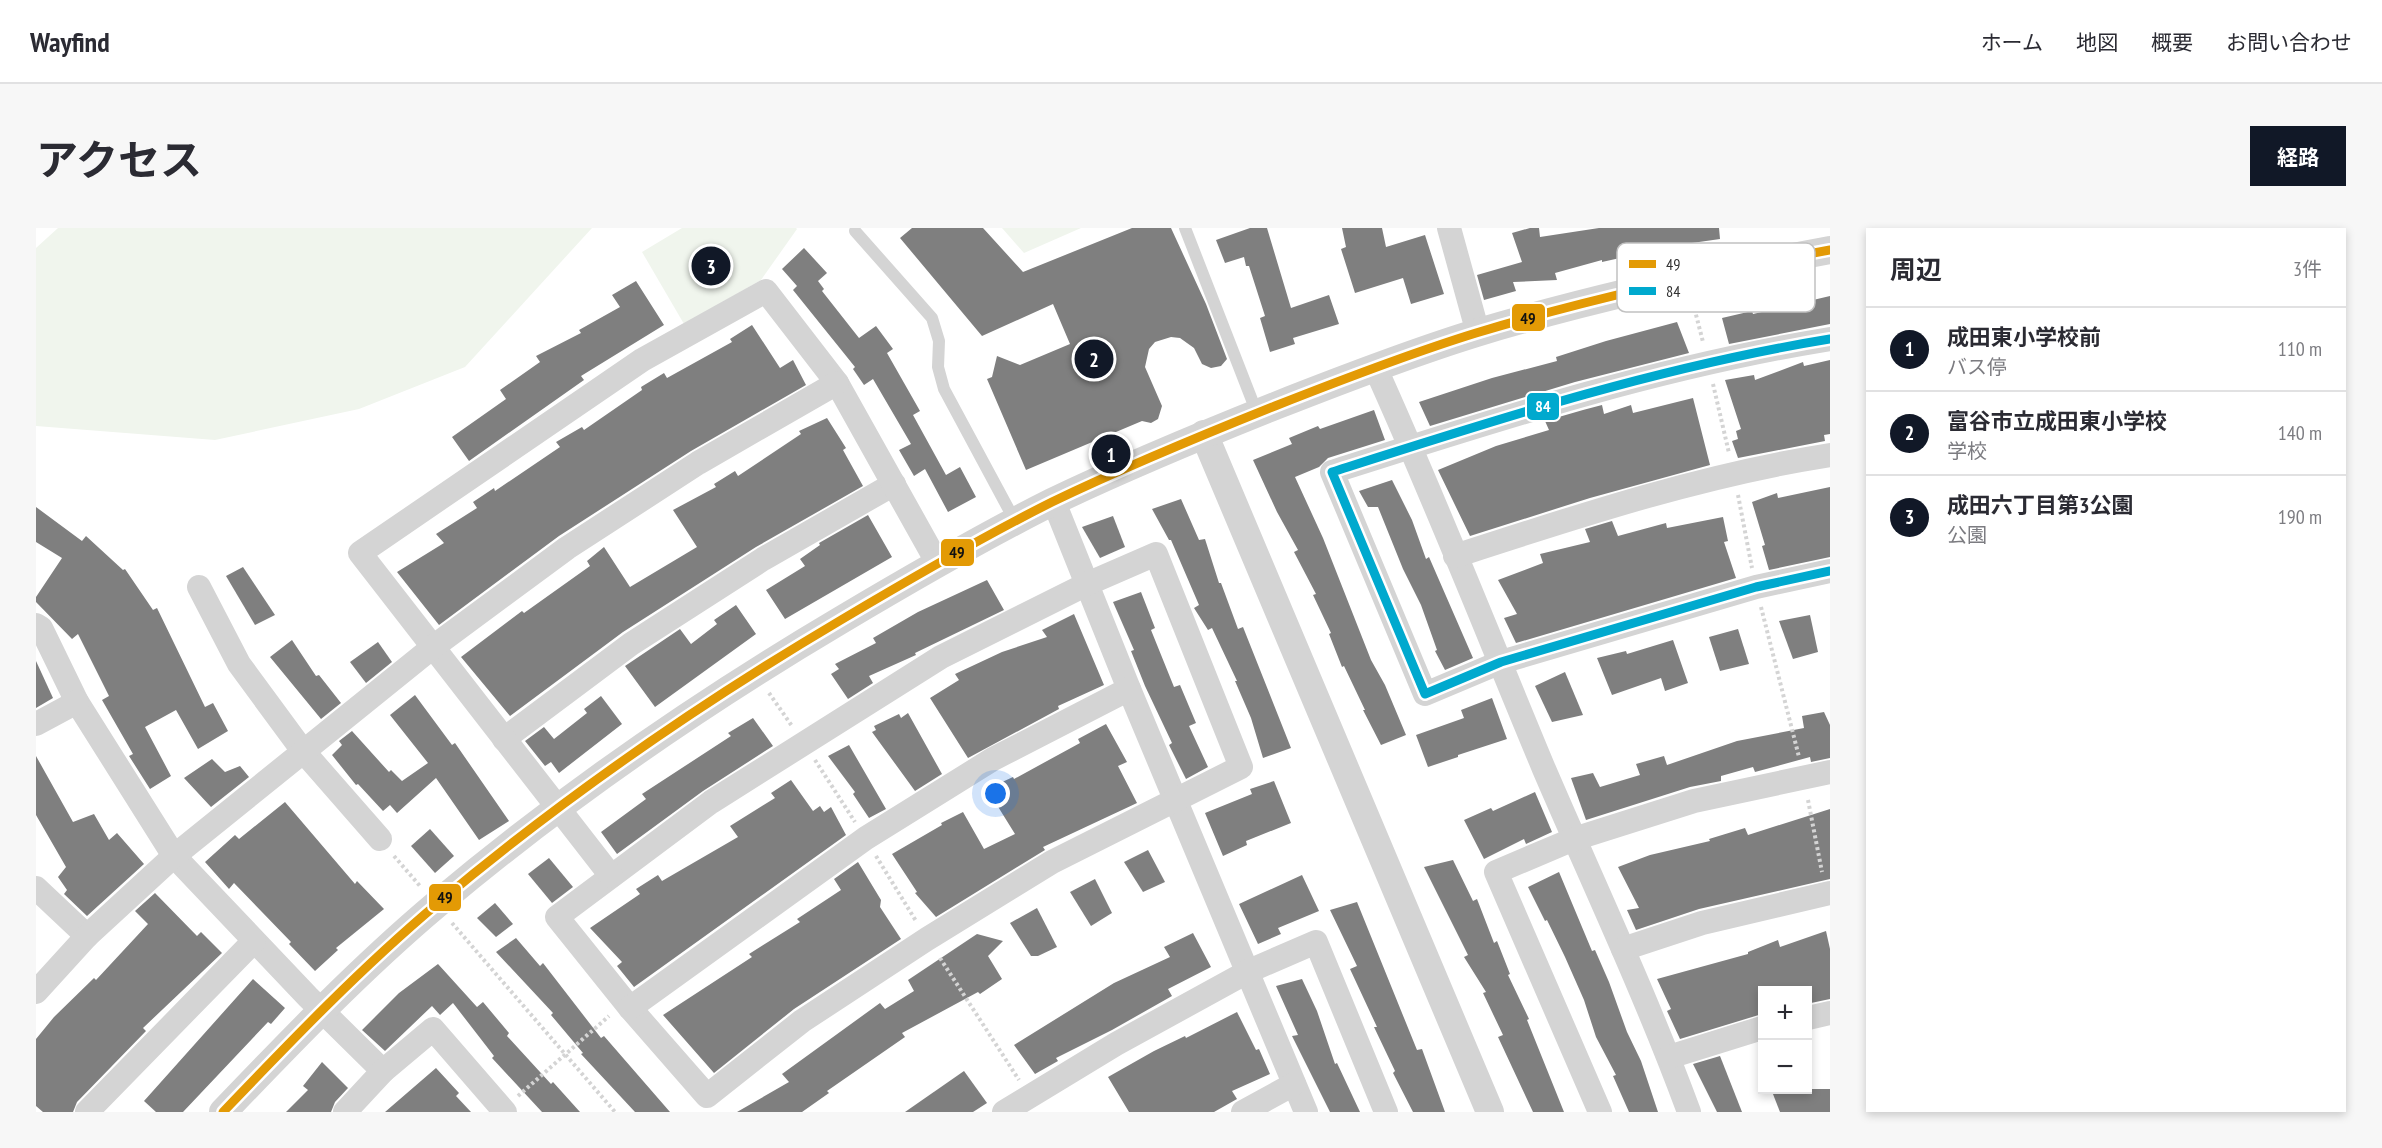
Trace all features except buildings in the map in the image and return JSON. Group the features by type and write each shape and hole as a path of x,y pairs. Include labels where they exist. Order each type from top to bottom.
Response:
{"street":[{"path":"1449,228 1478,333"},
{"path":"1815,253 1830,250"},
{"path":"611,876 360,554 642,360 766,291 837,383 937,562"},
{"path":"223,1112 321,1010 436,905 558,809 754,672 937,562 1054,502 1204,434 1257,413 1375,367 1478,333 1617,295"},
{"path":"1830,339 1708,361 1532,408 1332,472 1425,694 1501,662 1756,587 1830,571"},
{"path":"1375,367 1412,447 1455,556 1574,839 1669,1057 1689,1112"},
{"path":"36,992 87,936 174,856 433,647 595,530 698,463 837,383"},
{"path":"1204,434 1490,1112"},
{"path":"1455,556 1589,512 1734,475 1830,455"},
{"path":"504,740 631,644 763,560 894,484"},
{"path":"1054,502 1129,689 1249,971 1306,1112"},
{"path":"1156,554 1241,767 1052,862 927,939 802,1021 706,1096 557,917 711,802 803,742 941,657 1087,584 1156,554"},
{"path":"199,587 239,664 303,751 380,839"},
{"path":"36,625 41,628 78,702 174,856 321,1010 383,1071"},
{"path":"628,1005 866,838 993,759 1129,689"},
{"path":"36,724 78,702"},
{"path":"1600,1112 1496,872 1574,839 1694,801 1830,772"},
{"path":"36,888 87,936"},
{"path":"1623,950 1702,923 1828,893"},
{"path":"87,1112 254,941"},
{"path":"1004,1112 1029,1095 1249,971 1316,942 1386,1112"},
{"path":"1812,1017 1830,1013"},
{"path":"345,1112 383,1071 433,1029 504,1111"},
{"path":"1669,1057 1758,1029"},
{"path":"1243,1112 1294,1084"}],"lane":[{"path":"1185,228 1257,413"},
{"path":"855,231 932,318 939,341 938,367 944,389 1016,522"}],"path":[{"path":"1695,312 1734,475 1756,587 1804,777 1828,893"},
{"path":"763,685 866,838 927,939 1029,1095"},
{"path":"380,839 425,893"},
{"path":"449,920 615,1112"},
{"path":"504,1111 565,1053 628,1005"}],"shaded area":[{"path":"58,228 592,228 465,367 359,409 215,440 36,426 36,248"},
{"path":"682,228 797,229 761,280 684,324 642,252"},
{"path":"1002,228 1081,228 1024,253"}],"transit line":[{"name":"49","path":"1815,253 1830,250"},
{"name":"49","path":"223,1112 381,953 437,904 533,827 633,754 736,685 945,559 1052,502 1107,476 1300,396 1476,333 1617,295"},
{"name":"84","path":"1830,339 1703,364 1641,379 1517,414 1332,472 1425,694 1501,662 1756,587 1830,571"}],"place":[{"name":"成田六丁目第3公園","path":"711,266"},
{"name":"富谷市立成田東小学校","path":"1094,359"},
{"name":"成田東小学校前","path":"1111,454"}]}
